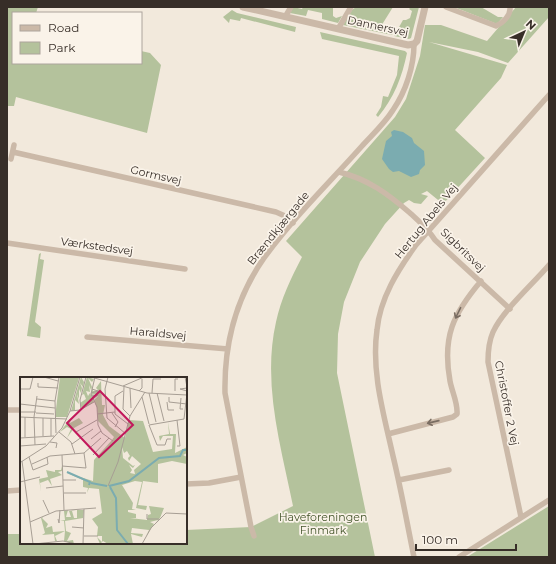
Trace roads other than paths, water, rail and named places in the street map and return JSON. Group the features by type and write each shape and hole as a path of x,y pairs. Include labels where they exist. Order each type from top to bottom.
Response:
{"street":[{"name":"Dannersvej","path":"243,7 408,45 414,44"},
{"path":"285,17 291,7"},
{"name":"Dannersvej","path":"338,29 351,7"},
{"name":"Brændkjærgade","path":"254,536 225,393 225,372 234,321 243,296 264,258 393,110 408,78 414,55 414,44 417,41 425,7"},
{"path":"446,7 496,26 511,12 510,7"},
{"name":"Hertug Abels Vej","path":"414,557 378,380 376,330 391,283 402,264 429,230 549,94"},
{"name":"Gormsvej","path":"14,146 12,156 276,212 285,216 293,223"},
{"name":"Sigbritsvej","path":"339,172 356,176 385,192 429,230 435,240 510,309"},
{"name":"Værkstedsvej","path":"7,243 185,269"},
{"name":"Christoffer 2 Vej","path":"521,517 488,362 489,345 493,332 510,309 549,265"},
{"path":"388,434 453,418 457,414 448,360 449,338 459,310 481,281"},
{"name":"Haraldsvej","path":"87,337 228,349"},
{"path":"7,410 20,410"},
{"path":"399,480 449,470"},
{"path":"187,484 209,483 241,477"},
{"path":"7,491 20,490"},
{"path":"459,557 549,500"}],"water":[{"path":"394,130 403,132 412,138 414,143 424,151 425,165 420,170 419,174 411,177 399,171 393,172 382,159 386,141 392,136 391,132"}],"park label":[{"name":"Haveforeningen Finmark","path":"323,523"}]}
